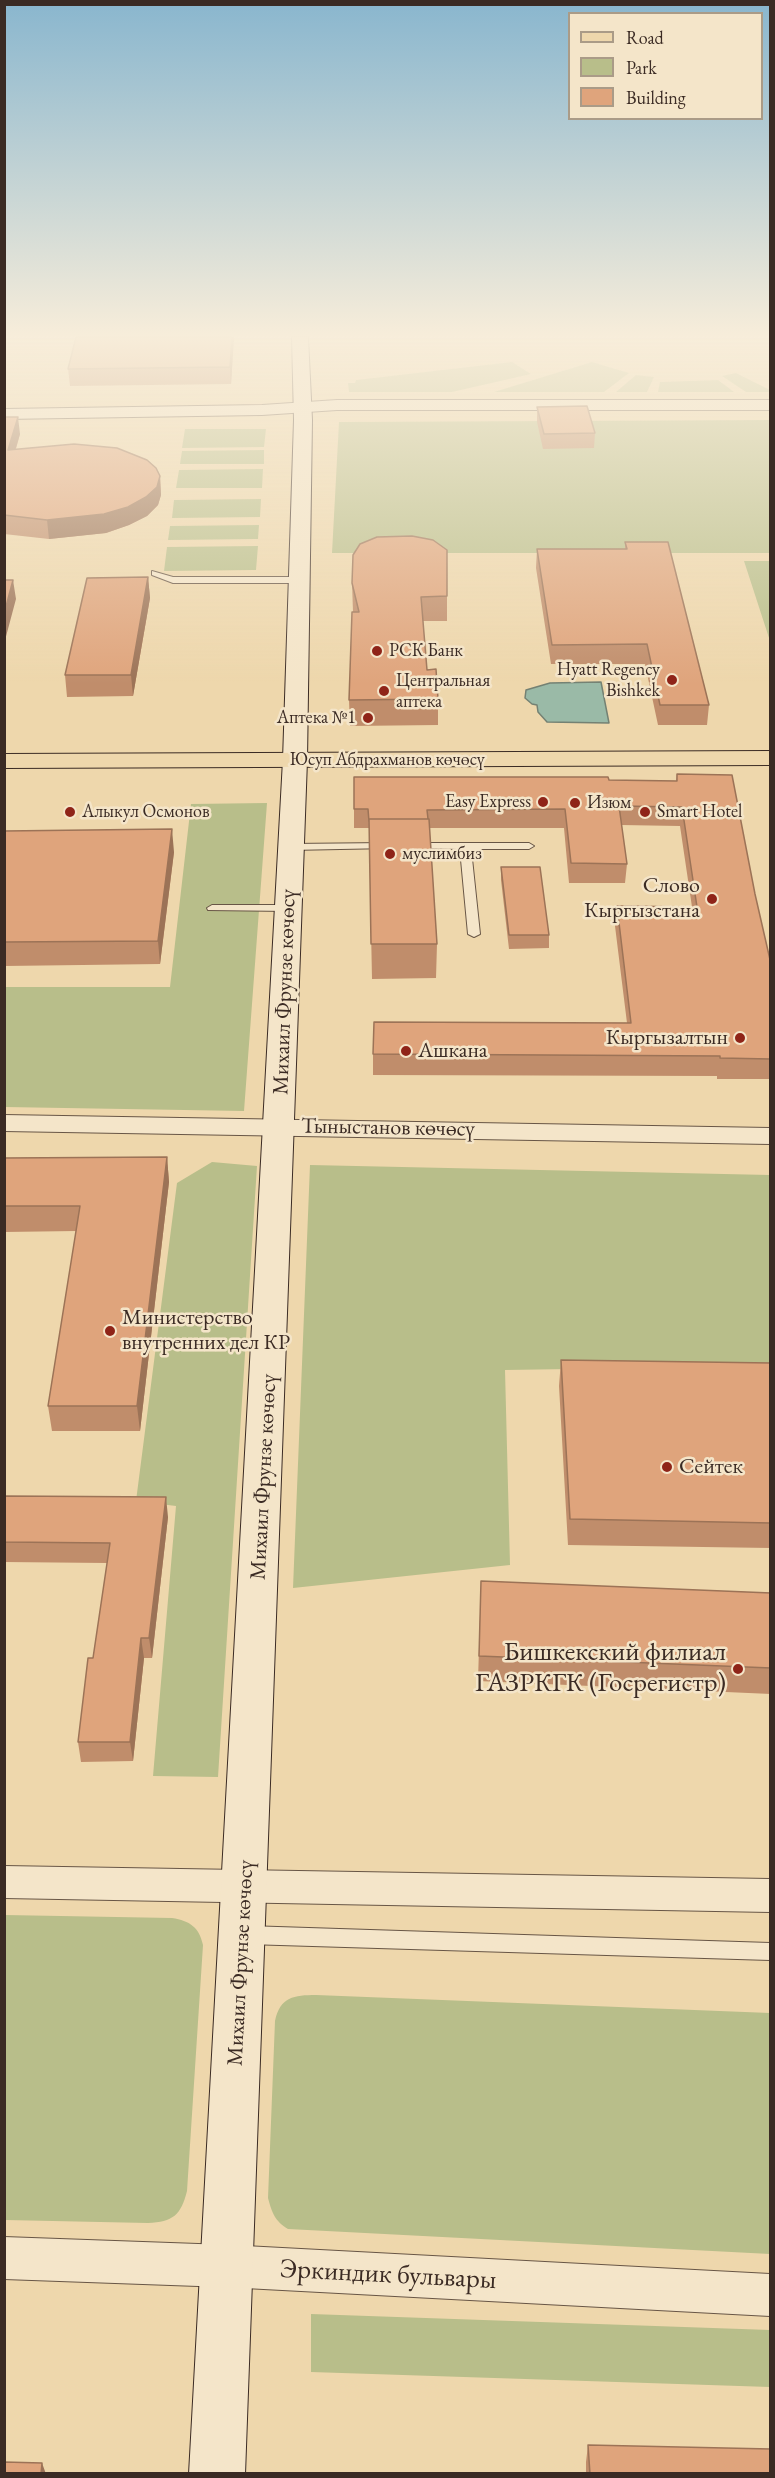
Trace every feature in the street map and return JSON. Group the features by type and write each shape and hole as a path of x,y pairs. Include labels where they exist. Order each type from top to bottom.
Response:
{"main road":[{"name":"Михаил Фрунзе көчөсү","path":"217,2474 280,1126 295,760 301,453"},
{"name":"Юсуп Абдрахманов көчөсү","path":"4,761 771,759"}],"street":[{"name":"Тыныстанов көчөсү","path":"4,1124 280,1126 771,1136"},
{"path":"4,1882 771,1896"},
{"name":"Эркиндик бульвары","path":"4,2258 226,2266 771,2295"}],"lane":[{"path":"155,573 162,578 173,580 300,580"},
{"path":"290,847 394,846"},
{"path":"406,846 529,846"},
{"path":"465,846 474,934"},
{"path":"212,908 288,908"},
{"path":"242,1935 771,1952"}],"green space":[{"path":"182,453 264,453 264,464 180,464"},
{"path":"337,453 770,453 770,553 332,553"},
{"path":"263,469 262,488 176,488 179,470"},
{"path":"261,499 260,517 172,518 174,500"},
{"path":"259,525 258,539 168,540 170,526"},
{"path":"258,546 256,570 164,571 167,547"},
{"path":"744,561 770,561 770,641"},
{"path":"267,803 244,1111 5,1107 5,987 170,987 191,804"},
{"path":"212,1162 257,1166 218,1777 153,1776 176,1506 136,1501 177,1183"},
{"path":"310,1165 770,1175 770,1366 505,1370 510,1565 293,1588"},
{"path":"5,1915 172,1918 189,1923 199,1934 203,1945 187,2191 179,2211 170,2219 148,2223 5,2220"},
{"path":"316,1995 770,2013 770,2254 288,2229 275,2216 268,2198 275,2021 284,2002 295,1997"},
{"path":"311,2314 770,2330 770,2387 311,2372"}],"shaded area":[{"path":"601,682 609,723 547,722 538,712 537,705 525,698 526,690 550,683"}],"building":[{"path":"4,453 129,453 147,460 156,468 160,476 157,487 146,497 128,507 104,514 47,520 4,515"},
{"path":"412,536 433,540 447,550 447,596 421,597 427,670 436,669 438,699 349,700 352,612 359,612 352,583 353,555 360,544 377,537"},
{"path":"625,542 668,542 709,705 660,705 647,644 552,645 537,549 627,549"},
{"path":"148,577 131,675 65,675 87,578"},
{"path":"4,580 13,580 4,614"},
{"path":"677,774 732,775 771,964 771,1059 720,1058 720,1056 373,1054 374,1022 631,1023 617,906 697,907 682,807 619,806 627,864 571,863 565,809 427,810 428,819 369,819 369,822 368,809 354,809 354,777 608,777 609,780 677,781"},
{"path":"369,819 429,819 437,944 371,944"},
{"path":"172,829 158,941 4,942 4,831"},
{"path":"501,867 540,867 549,935 509,935"},
{"name":"Министерство внутренних дел КР","path":"167,1157 137,1406 48,1406 80,1206 4,1206 4,1158"},
{"name":"Сейтек","path":"561,1360 771,1363 771,1523 570,1519"},
{"path":"4,1496 166,1497 149,1638 141,1638 130,1742 78,1742 88,1658 93,1658 110,1543 4,1542"},
{"path":"481,1581 771,1593 771,1668 479,1656"},
{"path":"588,2445 771,2449 771,2474 590,2474"},
{"path":"4,2462 42,2463 41,2474 4,2474"}],"place":[{"name":"РСК Банк","path":"377,651"},
{"name":"Hyatt Regency Bishkek","path":"672,680"},
{"name":"Центральная аптека","path":"384,691"},
{"name":"Аптека №1","path":"368,718"},
{"name":"Easy Express","path":"543,802"},
{"name":"Изюм","path":"575,803"},
{"name":"Алыкул Осмонов","path":"70,812"},
{"name":"Smart Hotel","path":"645,812"},
{"name":"муслимбиз","path":"390,854"},
{"name":"Слово Кыргызстана","path":"712,899"},
{"name":"Кыргызалтын","path":"740,1038"},
{"name":"Ашкана","path":"406,1051"},
{"name":"Министерство внутренних дел КР","path":"110,1331"},
{"name":"Сейтек","path":"667,1467"},
{"name":"Бишкекский филиал ГАЗРКГК (Госрегистр)","path":"738,1669"}]}
